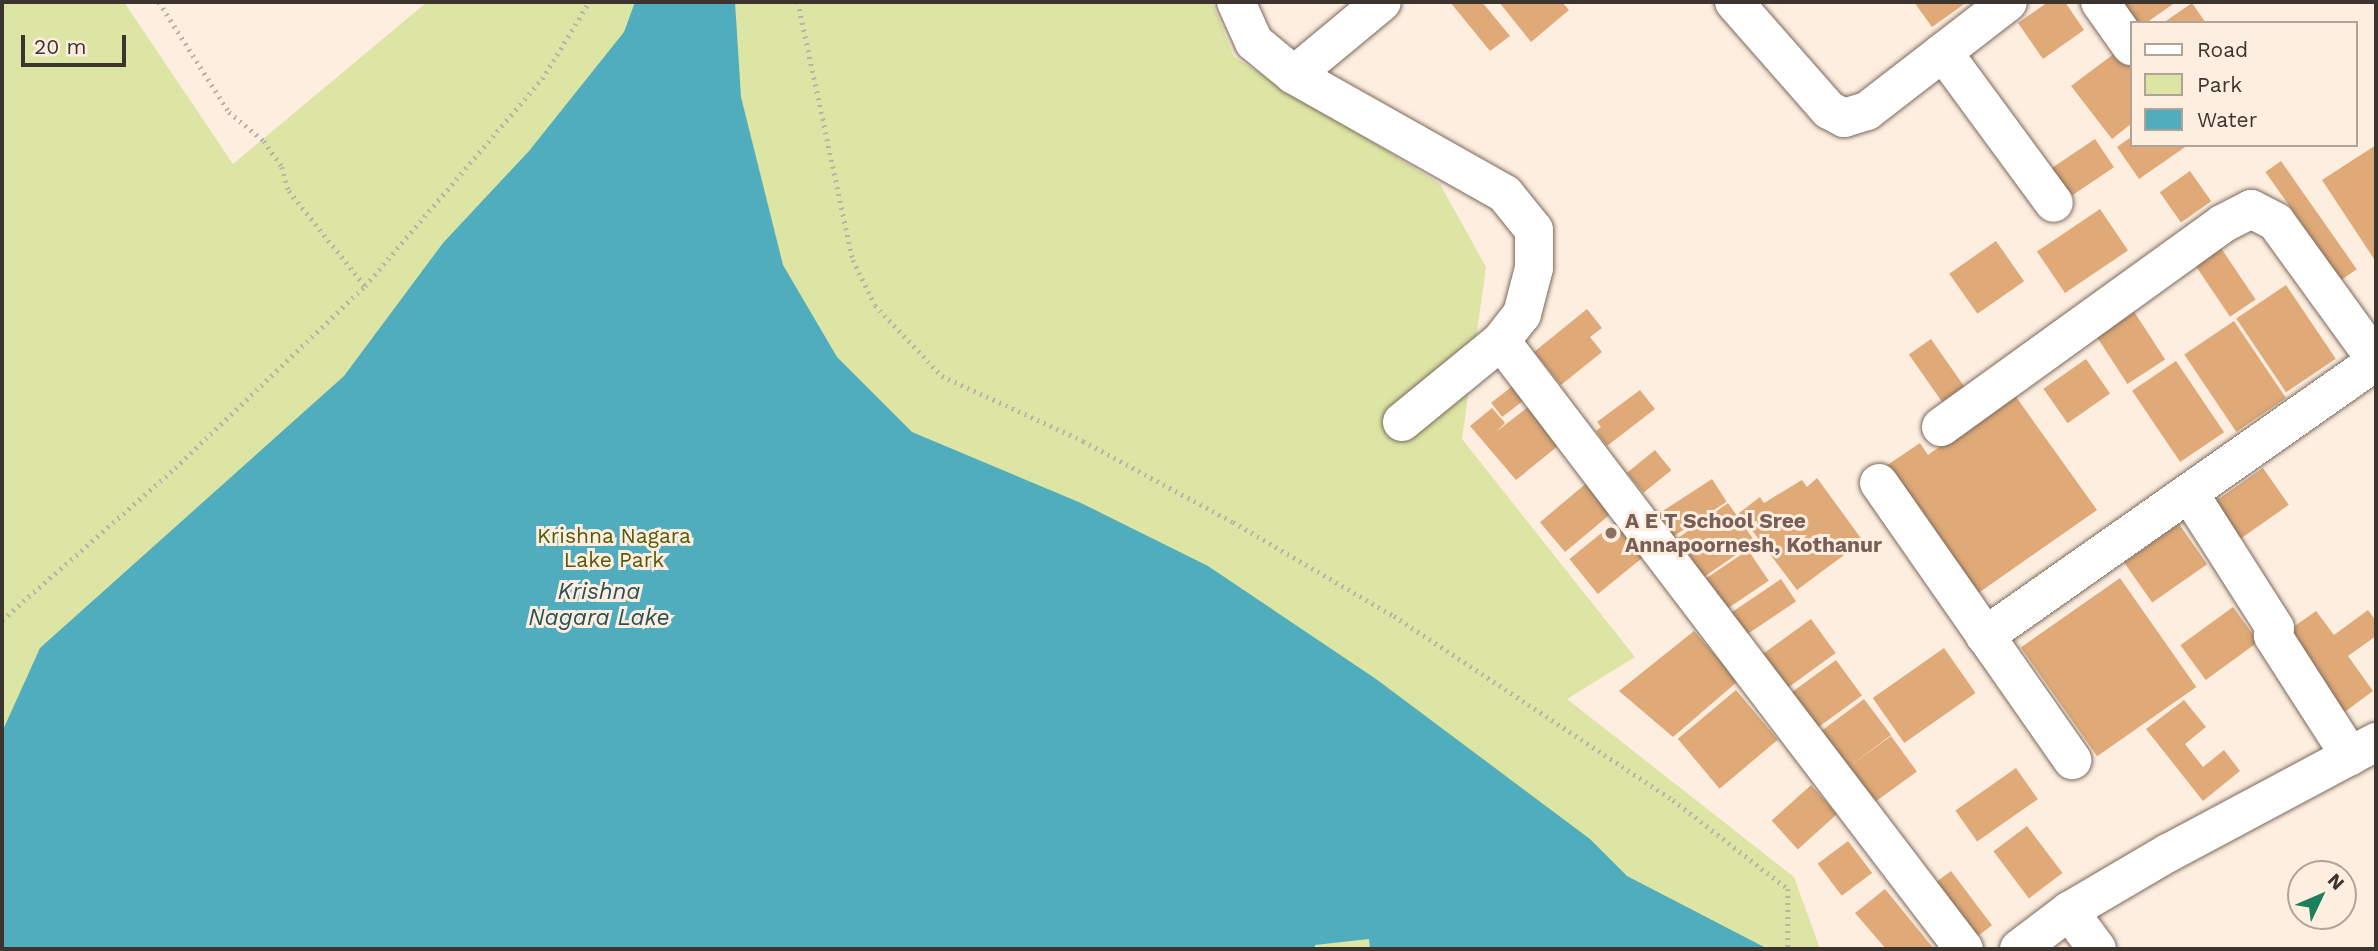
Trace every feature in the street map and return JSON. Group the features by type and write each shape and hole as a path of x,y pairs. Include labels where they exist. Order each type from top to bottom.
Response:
{"street":[{"path":"1236,2 1254,42 1294,75 1505,194 1534,230 1534,268 1522,314 1501,341 1402,422"},
{"path":"1294,75 1382,2"},
{"path":"1734,2 1829,110 1844,118 1867,111 2008,2"},
{"path":"2100,2 2130,45"},
{"path":"1943,52 2054,203"},
{"path":"1941,427 2222,224 2251,209 2276,222 2376,360 1985,636"},
{"path":"1501,341 1964,949"},
{"path":"1879,483 2072,760"},
{"path":"2019,949 2069,911 2363,749 2189,493"},
{"path":"2069,911 2097,949"}],"path":[{"path":"159,2 229,112 264,141 282,167 289,191 365,286"},
{"path":"2,620 175,468 365,286 542,79 589,2"},
{"path":"798,2 853,260 874,304 942,376 1083,442 1233,522 1394,617 1673,800 1788,889 1788,949"}],"green space":[{"name":"Krishna Nagara Lake Park","path":"2,2 124,2 233,164 427,2 1212,2 1234,57 1440,184 1486,267 1462,439 1635,657 1567,699 1794,877 1820,949 2,949"}],"water":[{"name":"Krishna Nagara Lake","path":"635,2 735,2 741,97 783,265 837,357 912,432 1081,503 1208,566 1376,679 1590,839 1627,876 1768,949 1370,949 1369,939 1315,945 1315,949 2,949 2,732 40,648 344,376 443,243 529,151 624,32"}],"building":[{"path":"1450,2 1482,2 1510,36 1490,51"},
{"path":"1499,2 1562,2 1569,10 1531,42"},
{"path":"1914,2 1967,2 1932,27"},
{"path":"2048,2 2065,2 2084,30 2043,59 2018,23"},
{"path":"2122,2 2176,2 2149,21 2136,21"},
{"path":"2192,3 2205,21 2166,21"},
{"path":"2119,50 2130,65 2130,125 2112,139 2071,86"},
{"path":"2130,138 2130,147 2185,147 2139,179 2117,147"},
{"path":"2095,139 2114,167 2071,196 2052,168"},
{"path":"2376,145 2376,262 2322,180"},
{"path":"2281,161 2357,269 2341,280 2265,172"},
{"path":"2190,171 2211,201 2181,223 2160,192"},
{"path":"2100,209 2128,250 2065,293 2037,251"},
{"path":"1996,241 2024,281 1977,314 1949,274"},
{"path":"2221,248 2256,299 2230,317 2195,265"},
{"path":"2286,285 2336,359 2286,392 2236,319"},
{"path":"1587,309 1602,328 1590,337 1602,352 1561,385 1534,352"},
{"path":"2133,310 2165,359 2127,384 2095,335"},
{"path":"2234,321 2286,398 2236,432 2184,355"},
{"path":"1931,339 1964,387 1942,402 1909,354"},
{"path":"2086,359 2110,393 2067,423 2043,389"},
{"path":"2176,361 2224,432 2180,462 2132,391"},
{"path":"1514,385 1525,399 1502,417 1491,403"},
{"path":"1640,390 1655,409 1607,446 1596,431 1601,427 1597,422"},
{"path":"2014,394 2097,510 1977,594 1886,466 1920,443 1928,455"},
{"path":"1533,403 1564,441 1516,480 1470,426 1492,408 1505,423 1496,432"},
{"path":"1655,450 1671,470 1643,493 1627,473"},
{"path":"2263,468 2289,505 2238,540 2212,504"},
{"path":"1817,478 1863,541 1797,590 1739,513 1760,497 1764,503 1802,480 1807,487"},
{"path":"1712,479 1727,502 1673,537 1658,514"},
{"path":"1589,481 1614,511 1565,552 1540,522"},
{"path":"1728,503 1755,542 1704,577 1677,539"},
{"path":"1620,518 1648,553 1598,594 1569,559"},
{"path":"2179,524 2207,564 2152,603 2124,562"},
{"path":"1748,550 1769,581 1727,609 1707,578"},
{"path":"2120,578 2196,687 2097,756 2021,647"},
{"path":"1781,579 1796,601 1744,637 1729,614"},
{"path":"2233,607 2258,642 2206,680 2180,645"},
{"path":"2368,610 2376,621 2376,636 2348,656 2373,691 2342,714 2285,633 2316,611 2334,635"},
{"path":"1811,619 1836,653 1785,690 1760,656"},
{"path":"1694,631 1738,681 1673,737 1619,691"},
{"path":"1944,648 1976,693 1904,743 1873,698"},
{"path":"1836,660 1862,696 1814,730 1788,695"},
{"path":"1736,690 1778,740 1720,789 1678,739"},
{"path":"1864,699 1891,735 1843,771 1816,735"},
{"path":"2184,700 2206,727 2185,744 2203,767 2224,750 2240,771 2203,801 2146,729"},
{"path":"1891,736 1917,772 1869,806 1843,771"},
{"path":"2016,768 2038,799 1977,842 1955,810"},
{"path":"1811,785 1837,814 1798,849 1772,820"},
{"path":"2027,826 2063,873 2029,898 1993,851"},
{"path":"1848,841 1872,873 1842,896 1818,864"},
{"path":"1951,871 1992,925 1970,942 1929,888"},
{"path":"1885,889 1934,949 1886,949 1855,913"}],"place":[{"name":"A E T School Sree Annapoornesh, Kothanur","path":"1611,533"}]}
